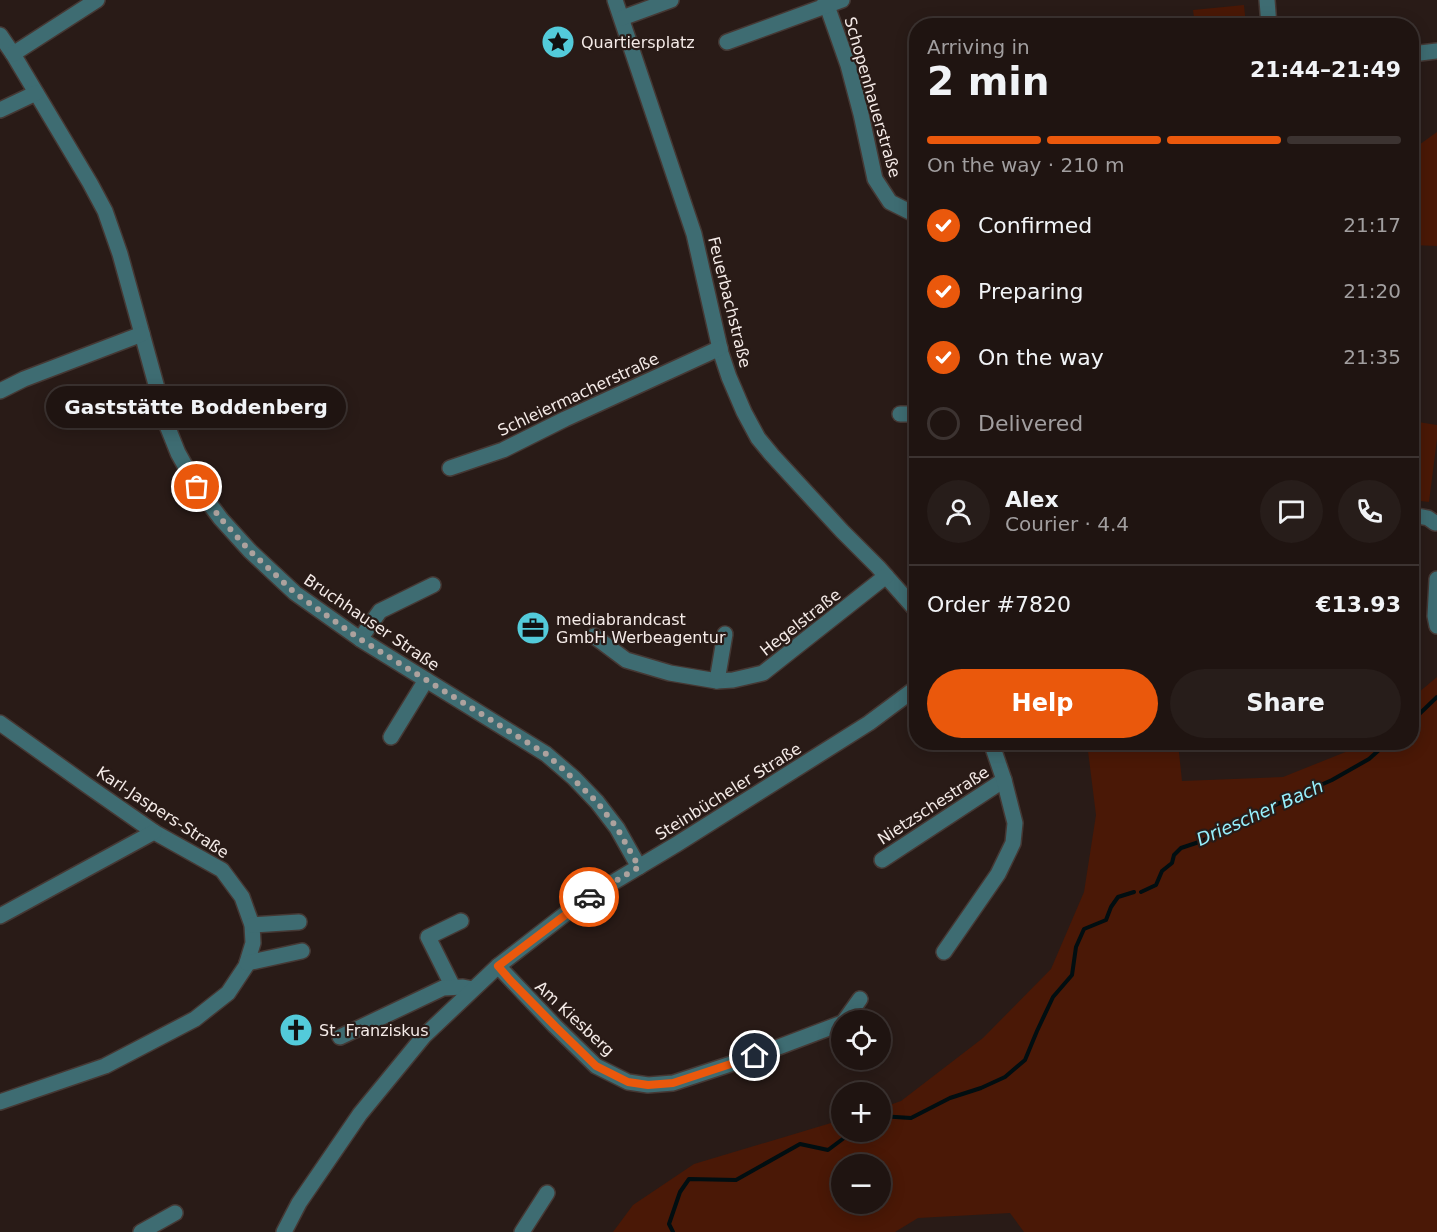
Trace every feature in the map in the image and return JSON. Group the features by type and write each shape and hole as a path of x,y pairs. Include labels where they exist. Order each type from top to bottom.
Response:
{"street":[{"path":"13,54 97,0"},
{"name":"Feuerbachstraße","path":"615,0 694,234 720,348 744,412 758,438 792,478 909,602"},
{"path":"622,18 671,0"},
{"path":"1267,0 1268,18"},
{"name":"Schopenhauerstraße","path":"727,42 831,2 861,114 875,179 890,202 909,212"},
{"name":"Bruchhauser Straße","path":"0,35 105,211 120,254 168,428 178,453 201,493 250,551 295,593 360,639 546,754 597,802 617,828 639,867"},
{"path":"1419,53 1437,51"},
{"path":"0,110 36,93"},
{"path":"0,391 24,379 142,334"},
{"name":"Schleiermacherstraße","path":"450,468 503,450 720,348"},
{"path":"900,414 909,414"},
{"path":"1419,516 1436,523"},
{"name":"Hegelstraße","path":"594,636 626,660 670,673 717,681 733,680 763,673 886,576"},
{"path":"1437,579 1435,616 1437,626"},
{"path":"360,639 380,611 433,585"},
{"path":"717,681 725,634"},
{"path":"391,737 426,680"},
{"name":"Steinbücheler Straße","path":"284,1232 298,1203 360,1114 424,1036 498,966 582,901 678,844 869,723 909,693"},
{"name":"Karl-Jaspers-Straße","path":"0,723 154,832 222,870 242,897 252,925 253,943 247,963 228,993 195,1019 105,1066 0,1102"},
{"name":"Nietzschestraße","path":"944,952 998,874 1014,843 1015,823 994,750"},
{"name":"Nietzschestraße","path":"882,860 1004,780"},
{"path":"0,916 154,832"},
{"path":"453,987 428,937 461,921"},
{"path":"252,925 298,922"},
{"path":"247,963 302,951"},
{"name":"Am Kiesberg","path":"498,966 596,1066 628,1082 648,1085 673,1083 831,1027"},
{"path":"340,1037 443,988 473,989"},
{"path":"852,1010 860,999"},
{"path":"522,1232 548,1193"},
{"path":"141,1232 175,1213"}],"shaded area":[{"path":"1244,5 1245,18 1194,18 1193,10"},
{"path":"1437,132 1437,246 1419,245 1419,145"},
{"path":"1419,422 1437,425 1429,502 1419,501"},
{"path":"1437,677 1437,1232 1024,1232 1010,1213 918,1218 895,1232 613,1232 633,1205 694,1164 831,1123 831,1142 891,1142 891,1104 901,1101 983,1038 1051,969 1084,892 1096,815 1088,750 1179,750 1182,781 1283,777 1349,750 1419,750 1419,692"}],"waterway":[{"name":"Driescher Bach","path":"1419,714 1437,697"},
{"name":"Driescher Bach","path":"1141,892 1156,885 1162,871 1172,863 1174,855 1181,848 1202,841 1248,817 1332,780 1369,759 1379,750"},
{"name":"Driescher Bach","path":"891,1117 911,1118 950,1098 1005,1077 1025,1060 1053,997 1072,975 1076,947 1084,929 1106,920 1118,897 1134,892"},
{"name":"Driescher Bach","path":"673,1232 669,1224 680,1192 689,1179 736,1180 800,1144 828,1150 839,1142"}],"way so far":[{"path":"197,487 221,519 250,551 295,593 360,639 546,754 597,802 617,828 639,867 589,897"}],"place":[{"name":"Quartiersplatz","path":"558,42"},
{"name":"Gaststätte Boddenberg","path":"197,487"},
{"name":"mediabrandcast GmbH Werbeagentur","path":"533,628"},
{"name":"St. Franziskus","path":"296,1030"}],"route":[{"path":"589,897 498,966 582,1053 596,1066 628,1082 648,1085 673,1083 755,1056"}]}
